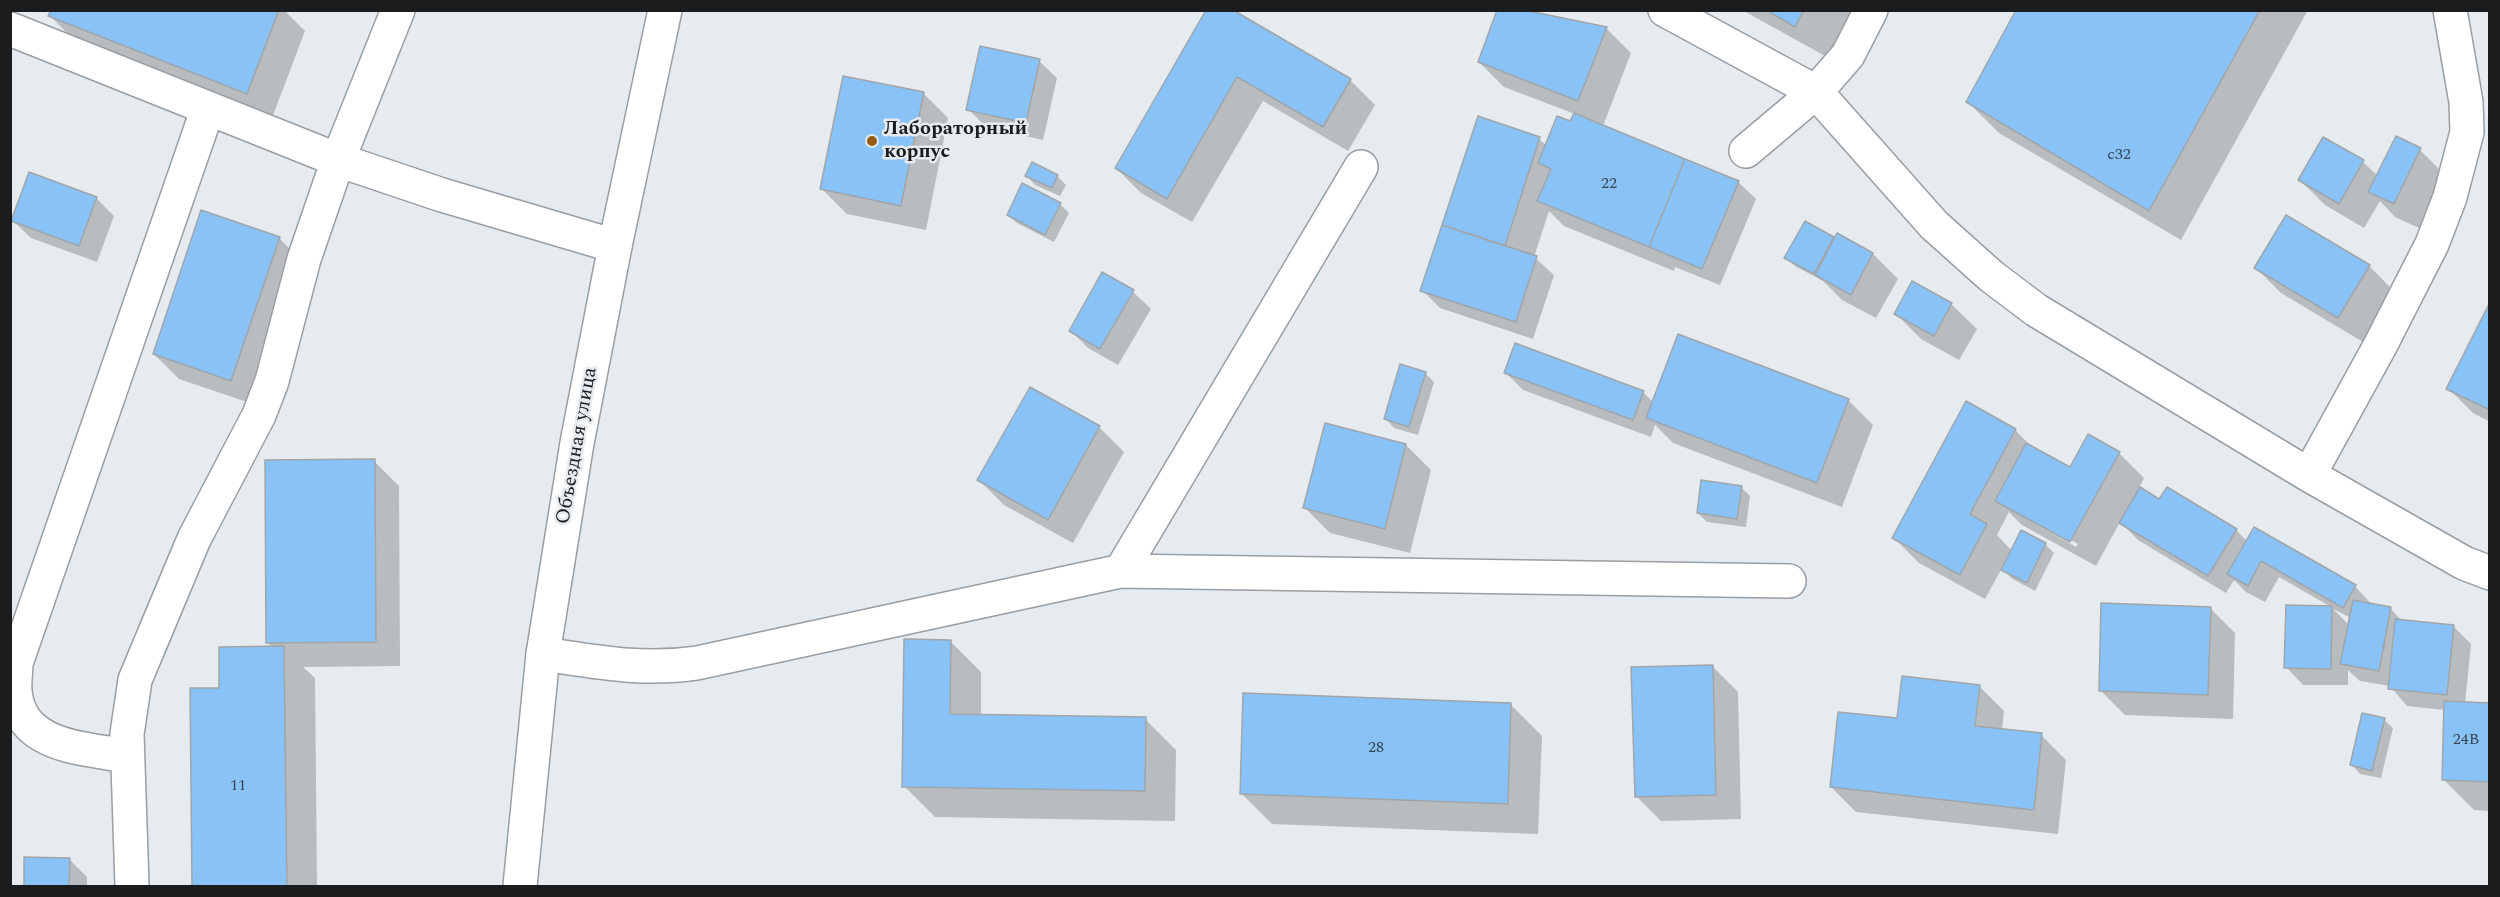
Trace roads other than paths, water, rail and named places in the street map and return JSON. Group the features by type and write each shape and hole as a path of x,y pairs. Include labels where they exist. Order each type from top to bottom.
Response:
{"street":[{"path":"132,886 127,734 135,680 194,539 262,406 272,381 304,259 338,160 398,10"},
{"name":"Объездная улица","path":"520,886 543,654 578,443 615,246 665,10"},
{"path":"1665,10 1816,92 1934,225 2000,283 2036,310 2309,475 2464,563 2490,573"},
{"path":"1746,152 1816,92 1848,55 1871,10"},
{"path":"2309,475 2432,244 2450,197 2467,132 2465,93 2450,10"},
{"path":"10,29 338,160 452,199 615,246"},
{"path":"127,756 56,743 37,733 22,716 15,692 16,663 208,108"},
{"path":"1121,571 1361,167"},
{"path":"543,654 633,667 677,666 1121,571 1789,581"}],"place":[{"name":"Лабораторный корпус","path":"872,141"}]}
